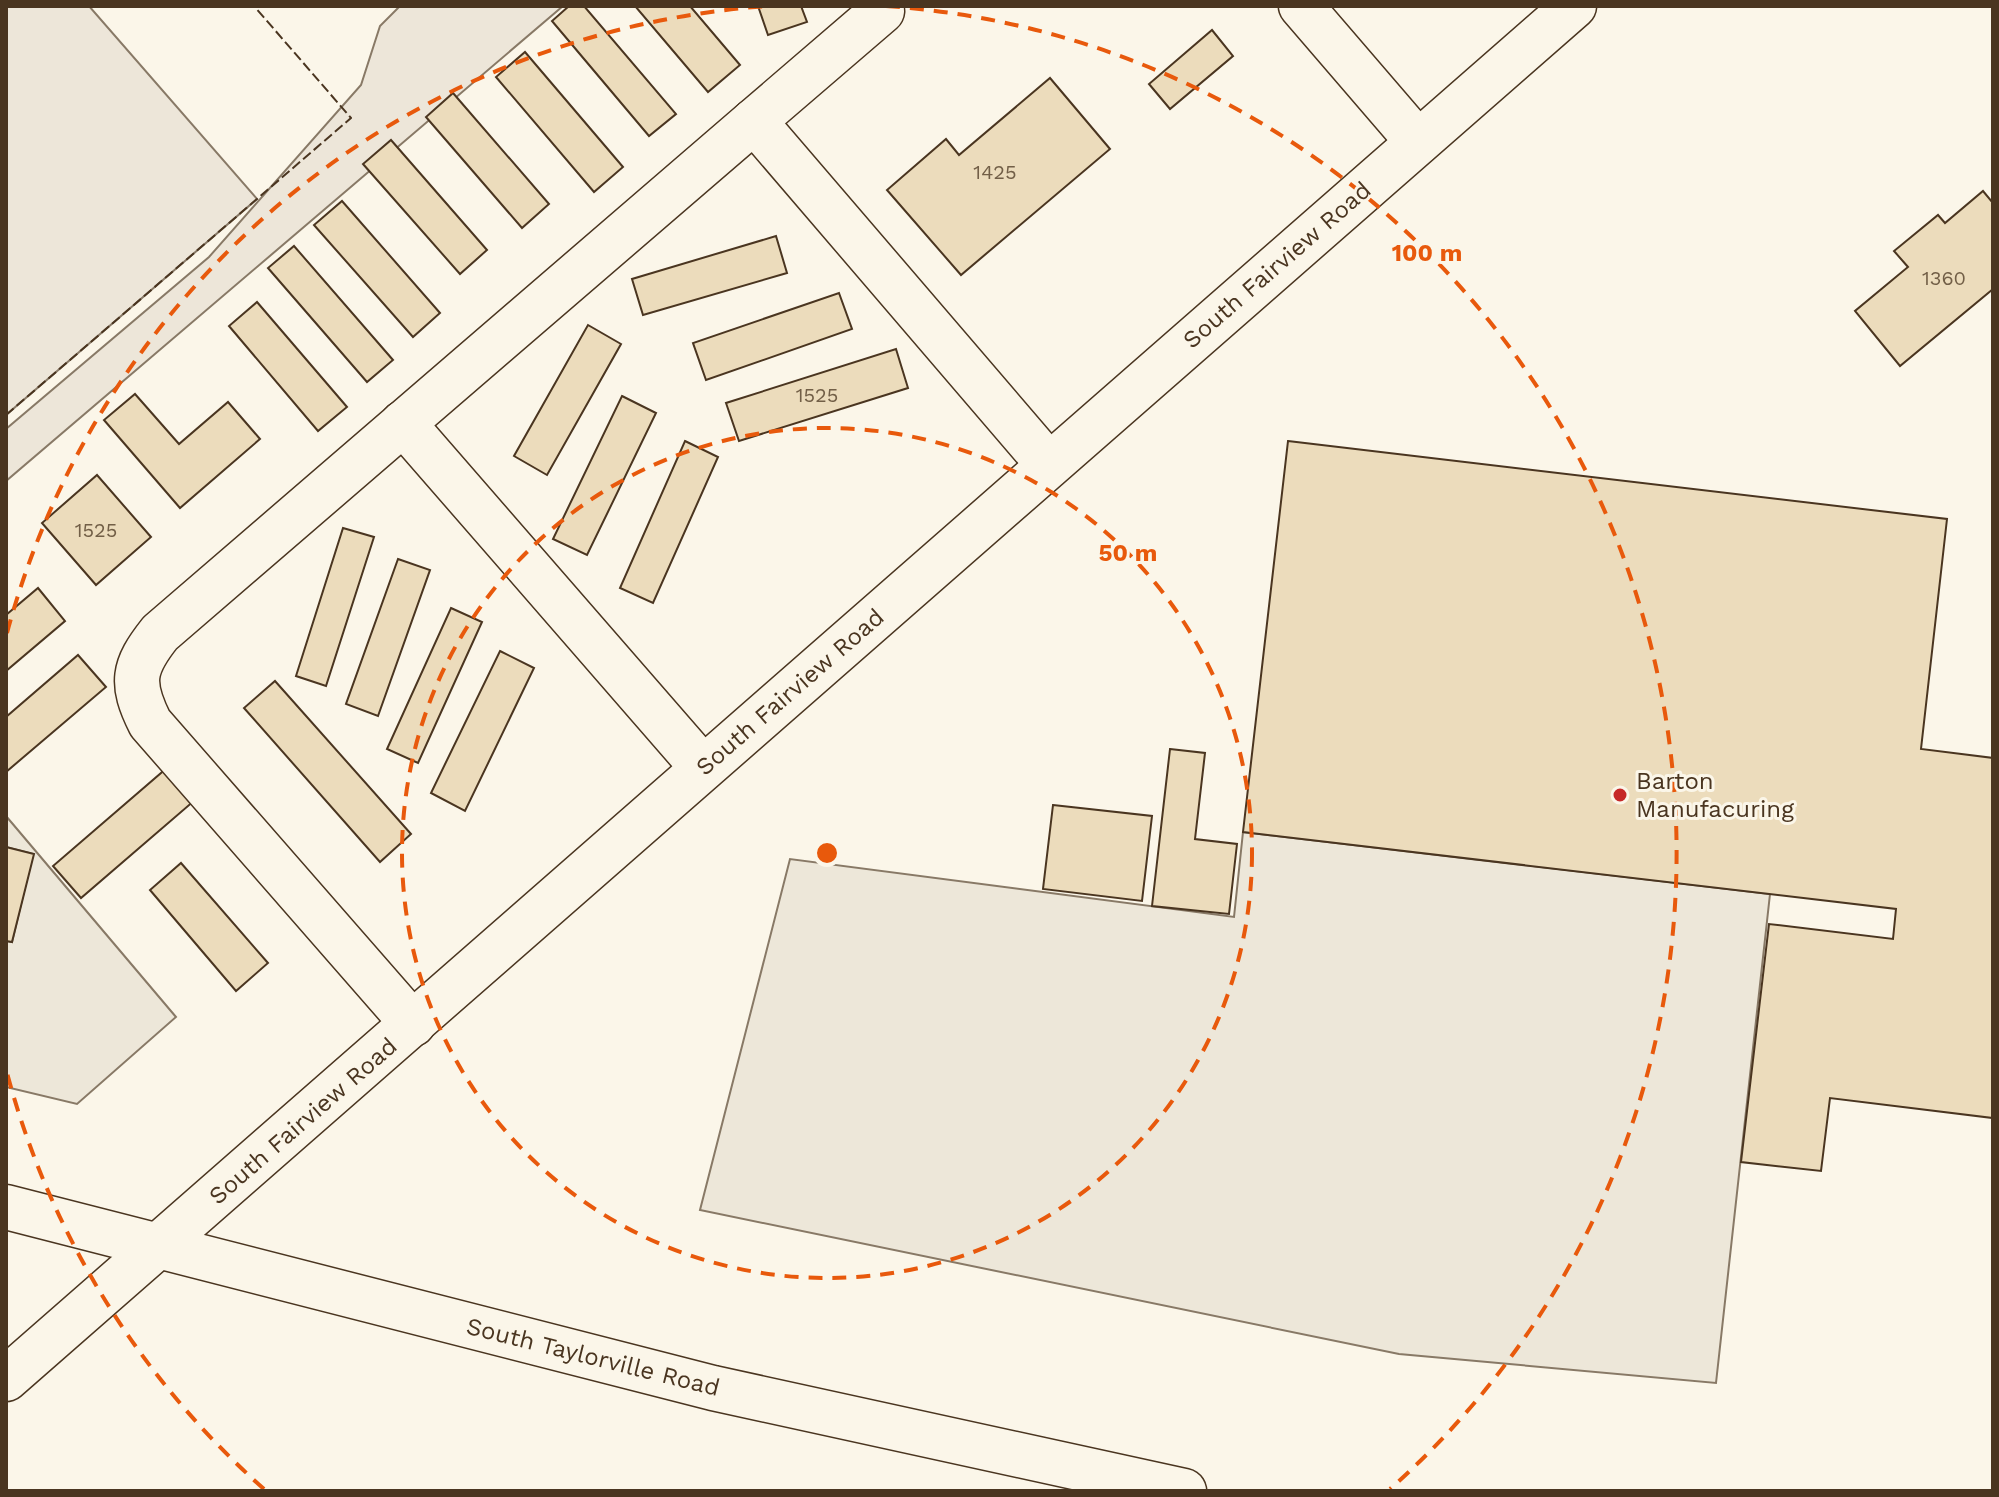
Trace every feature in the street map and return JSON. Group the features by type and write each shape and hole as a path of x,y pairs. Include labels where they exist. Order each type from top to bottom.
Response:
{"street":[{"path":"1301,6 1418,142"},
{"name":"South Fairview Road","path":"6,1379 1574,6"},
{"path":"413,1024 150,723 139,701 137,676 143,655 160,633 882,11"},
{"path":"754,121 1049,465"},
{"path":"403,423 703,768"},
{"name":"South Taylorville Road","path":"6,1207 713,1388 1184,1491"}],"shaded area":[{"path":"6,6 89,6 257,199 6,415"},
{"path":"400,6 563,6 6,481 6,429 209,257 361,85 380,26"},
{"path":"6,816 176,1017 77,1104 6,1087 6,941 12,942 33,854 6,847"},
{"path":"1243,832 1770,894 1716,1383 1399,1354 700,1210 790,859 1234,917"}],"building":[{"path":"569,6 584,6 676,114 649,136 552,21"},
{"path":"635,6 690,6 740,65 708,92"},
{"path":"758,6 801,6 807,22 768,35"},
{"path":"1212,30 1233,56 1170,109 1149,84"},
{"path":"525,52 623,167 594,192 496,77"},
{"path":"1050,78 1110,149 961,275 887,190 946,139 959,155"},
{"path":"453,93 549,204 522,228 426,117"},
{"path":"391,140 487,250 460,274 363,164"},
{"path":"1983,191 1993,203 1993,289 1900,366 1855,311 1908,267 1894,251 1938,215 1945,223"},
{"path":"342,201 440,313 413,337 314,225"},
{"path":"776,236 787,273 643,315 632,279"},
{"path":"294,246 393,360 367,382 268,268"},
{"path":"839,293 852,329 706,380 693,343"},
{"path":"257,302 347,407 318,431 229,326"},
{"path":"588,325 621,344 547,475 514,456"},
{"path":"896,349 908,388 739,441 726,403"},
{"path":"135,394 179,444 228,402 260,439 180,508 104,420"},
{"path":"622,396 656,413 587,555 553,539"},
{"path":"685,441 718,457 653,603 620,588"},
{"name":"Barton Manufacuring","path":"1288,441 1947,519 1921,749 1993,758 1993,1118 1830,1098 1821,1171 1741,1162 1769,924 1893,939 1896,909 1243,832"},
{"path":"97,475 151,537 96,585 42,523"},
{"path":"343,528 374,537 326,686 296,676"},
{"path":"398,559 430,570 378,716 346,704"},
{"path":"38,588 65,621 6,671 6,615"},
{"path":"451,608 482,622 418,763 387,749"},
{"path":"500,651 534,668 465,811 431,793"},
{"path":"78,655 106,687 6,772 6,717"},
{"path":"275,681 411,834 380,862 244,708"},
{"path":"1170,749 1205,753 1195,839 1237,844 1229,914 1152,906"},
{"path":"168,767 195,800 81,898 53,866"},
{"path":"1053,805 1152,816 1142,901 1043,889"},
{"path":"6,847 34,854 12,942 6,941"},
{"path":"181,863 268,963 236,991 150,890"}],"fence":[{"path":"6,415 351,118 254,6"}],"place":[{"name":"Barton Manufacuring","path":"1620,795"}]}
